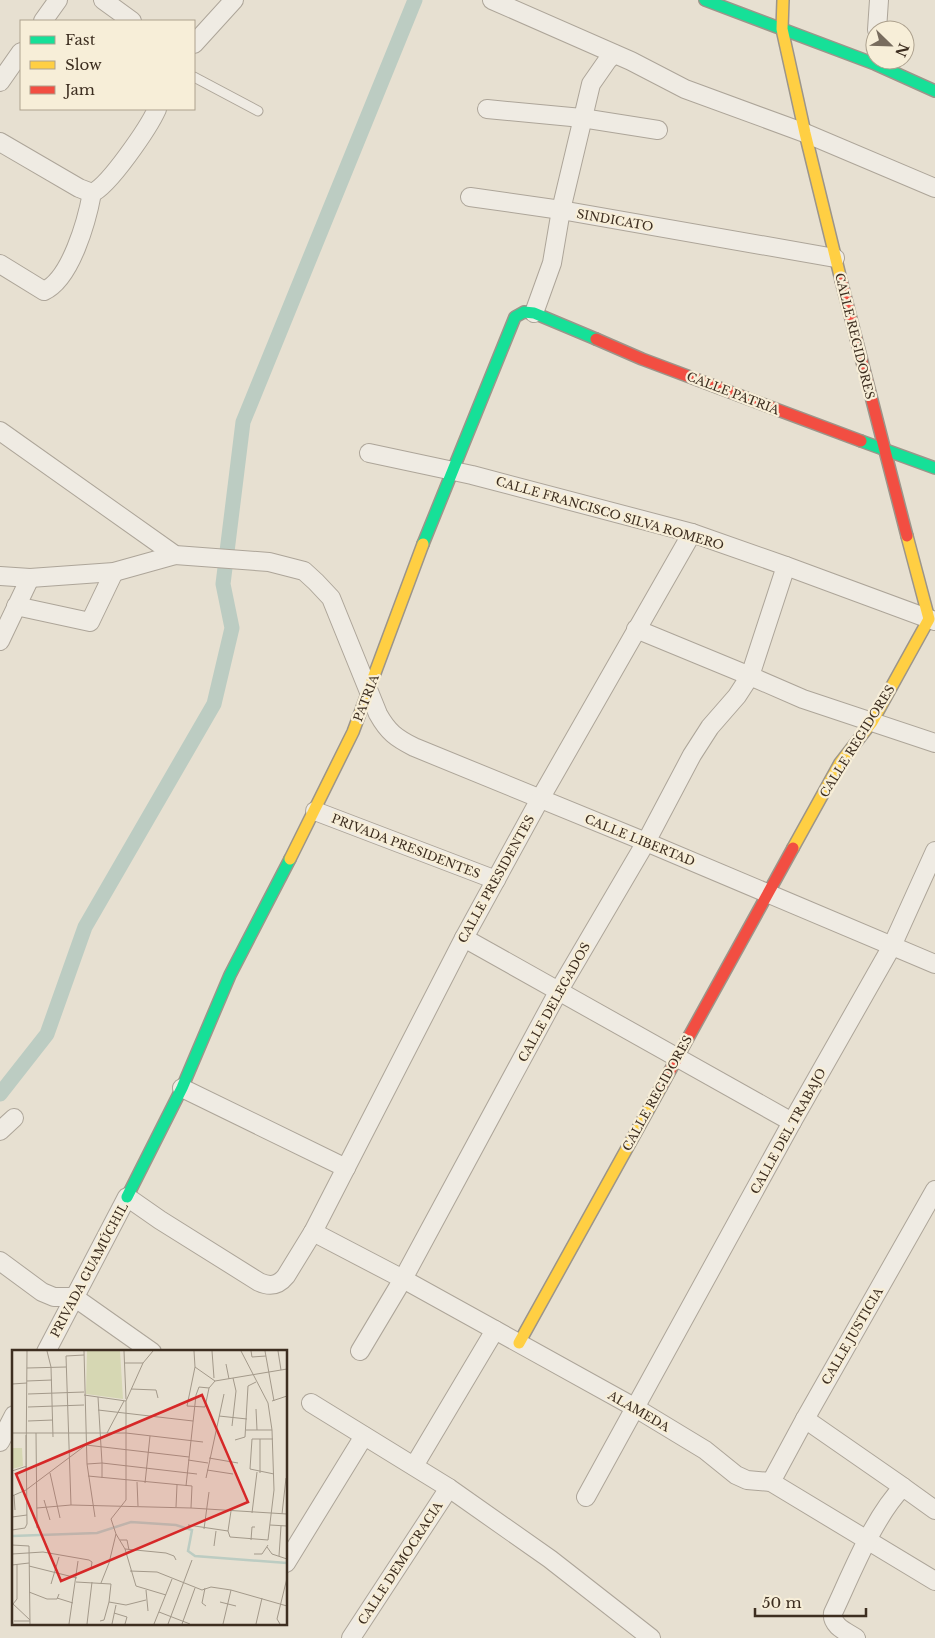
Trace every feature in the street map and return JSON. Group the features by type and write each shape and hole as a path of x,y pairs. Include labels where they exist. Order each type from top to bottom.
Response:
{"street":[{"path":"44,20 58,0"},
{"path":"103,0 131,20"},
{"path":"195,43 234,0"},
{"path":"492,0 614,54 685,89 805,133 935,188"},
{"path":"705,0 865,58"},
{"name":"CALLE REGIDORES","path":"518,1343 769,894 840,763 872,722 932,620 883,448 835,258 782,29 783,0"},
{"path":"878,20 879,0"},
{"path":"0,82 20,53"},
{"name":"SINDICATO","path":"614,54 602,66 591,84 561,210 835,258"},
{"path":"892,70 934,89"},
{"path":"487,109 582,118 658,130"},
{"path":"0,264 44,291 53,287 64,272 86,222 92,193 101,187 136,144 156,110"},
{"path":"0,142 79,188 92,193"},
{"path":"470,197 561,210 552,263 534,313"},
{"name":"PATRIA","path":"127,1197 182,1088 230,975 315,812 353,732 418,557 512,323 520,312 534,313"},
{"name":"CALLE PATRIA","path":"534,313 642,359 935,468"},
{"path":"0,431 175,555"},
{"name":"CALLE FRANCISCO SILVA ROMERO","path":"370,453 452,471 692,533 932,620"},
{"name":"CALLE PRESIDENTES","path":"313,1232 464,938 540,799 692,533"},
{"path":"0,576 30,578 114,572 175,555"},
{"name":"CALLE LIBERTAD","path":"175,555 258,561 286,565 304,571 331,598 385,727 396,738 935,964"},
{"name":"CALLE DELEGADOS","path":"360,1350 403,1279 558,992 646,842 692,755 710,727 737,696 750,676 786,566"},
{"path":"16,606 90,622 114,572"},
{"path":"0,641 30,578"},
{"path":"636,629 803,699 935,743"},
{"name":"PRIVADA PRESIDENTES","path":"315,812 496,880"},
{"name":"CALLE DEL TRABAJO","path":"586,1497 792,1122 892,946 935,851"},
{"path":"464,938 676,1059 792,1122"},
{"path":"182,1088 346,1168"},
{"path":"0,1131 14,1118"},
{"name":"CALLE JUSTICIA","path":"771,1482 804,1419 935,1190"},
{"name":"PRIVADA GUAMÚCHIL","path":"47,1350 127,1197 160,1220 267,1286 281,1282 313,1232"},
{"name":"ALAMEDA","path":"313,1232 403,1279 634,1407 705,1450 736,1475 747,1480 771,1482 935,1582"},
{"path":"0,1261 42,1292 54,1297 74,1297 149,1350"},
{"path":"414,1466 495,1330"},
{"path":"311,1403 449,1488 550,1559 650,1638"},
{"path":"0,1442 12,1419"},
{"path":"804,1419 935,1510"},
{"path":"288,1560 364,1436"},
{"path":"856,1638 836,1625 832,1617 867,1542 892,1498 903,1487"},
{"name":"CALLE DEMOCRACIA","path":"351,1638 449,1488"}],"lane":[{"path":"195,78 258,112"}],"waterway":[{"path":"0,1094 47,1034 85,927 214,704 232,628 223,584 243,422 415,0"}],"traffic: fast":[{"path":"705,0 875,64 935,91"},
{"path":"423,544 515,317 524,312 534,313 596,339"},
{"path":"861,441 935,468"},
{"path":"127,1197 182,1088 230,975 290,859"}],"traffic: slow":[{"path":"783,0 782,29 841,280"},
{"path":"793,848 840,763 872,722 929,619 907,536"},
{"path":"290,859 353,732 423,544"},
{"path":"519,1343 661,1087"}],"traffic: jam":[{"path":"841,280 907,536"},
{"path":"596,339 642,359 861,441"},
{"path":"661,1087 793,848"}]}
